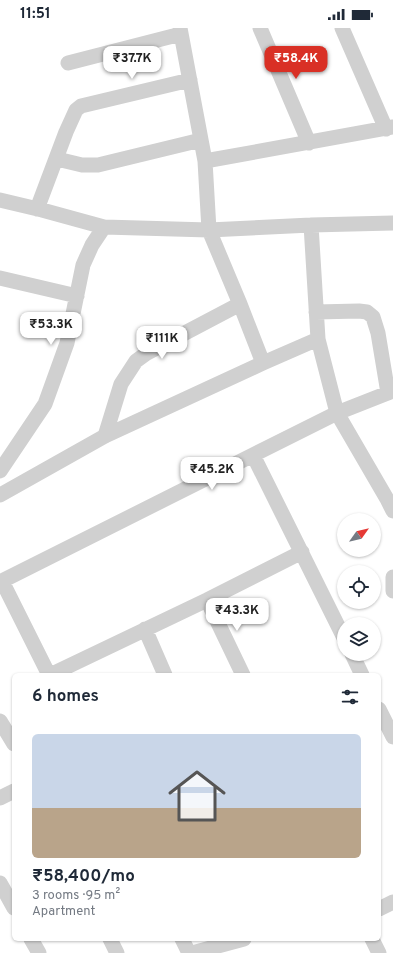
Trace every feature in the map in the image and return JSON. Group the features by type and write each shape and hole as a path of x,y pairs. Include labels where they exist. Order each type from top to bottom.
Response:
{"street":[{"path":"260,28 309,142"},
{"path":"205,161 389,128 342,28"},
{"path":"68,63 181,31 205,161 209,230 263,363"},
{"path":"37,209 66,132 76,110 81,106 190,80"},
{"path":"57,159 82,165 98,166 201,140"},
{"path":"0,200 104,227 209,230 393,223"},
{"path":"311,225 318,339 337,414 391,502"},
{"path":"0,471 45,404 67,343 86,256 104,227"},
{"path":"0,278 77,296"},
{"path":"105,436 121,384 136,361 147,353 240,304"},
{"path":"49,673 1,581 337,414 390,392 378,333 373,317 367,312 359,311 316,312"},
{"path":"0,495 105,436 318,339"},
{"path":"253,455 337,624"},
{"path":"54,673 207,600 302,552"},
{"path":"393,577 393,591"},
{"path":"207,600 242,673"},
{"path":"145,630 164,673"},
{"path":"355,661 361,673"},
{"path":"381,713 393,737"},
{"path":"0,721 12,741"},
{"path":"0,798 12,792"},
{"path":"0,883 12,904"},
{"path":"381,908 393,902"},
{"path":"111,941 117,953"},
{"path":"183,941 189,953"},
{"path":"192,953 234,941"},
{"path":"373,941 379,953"}]}
